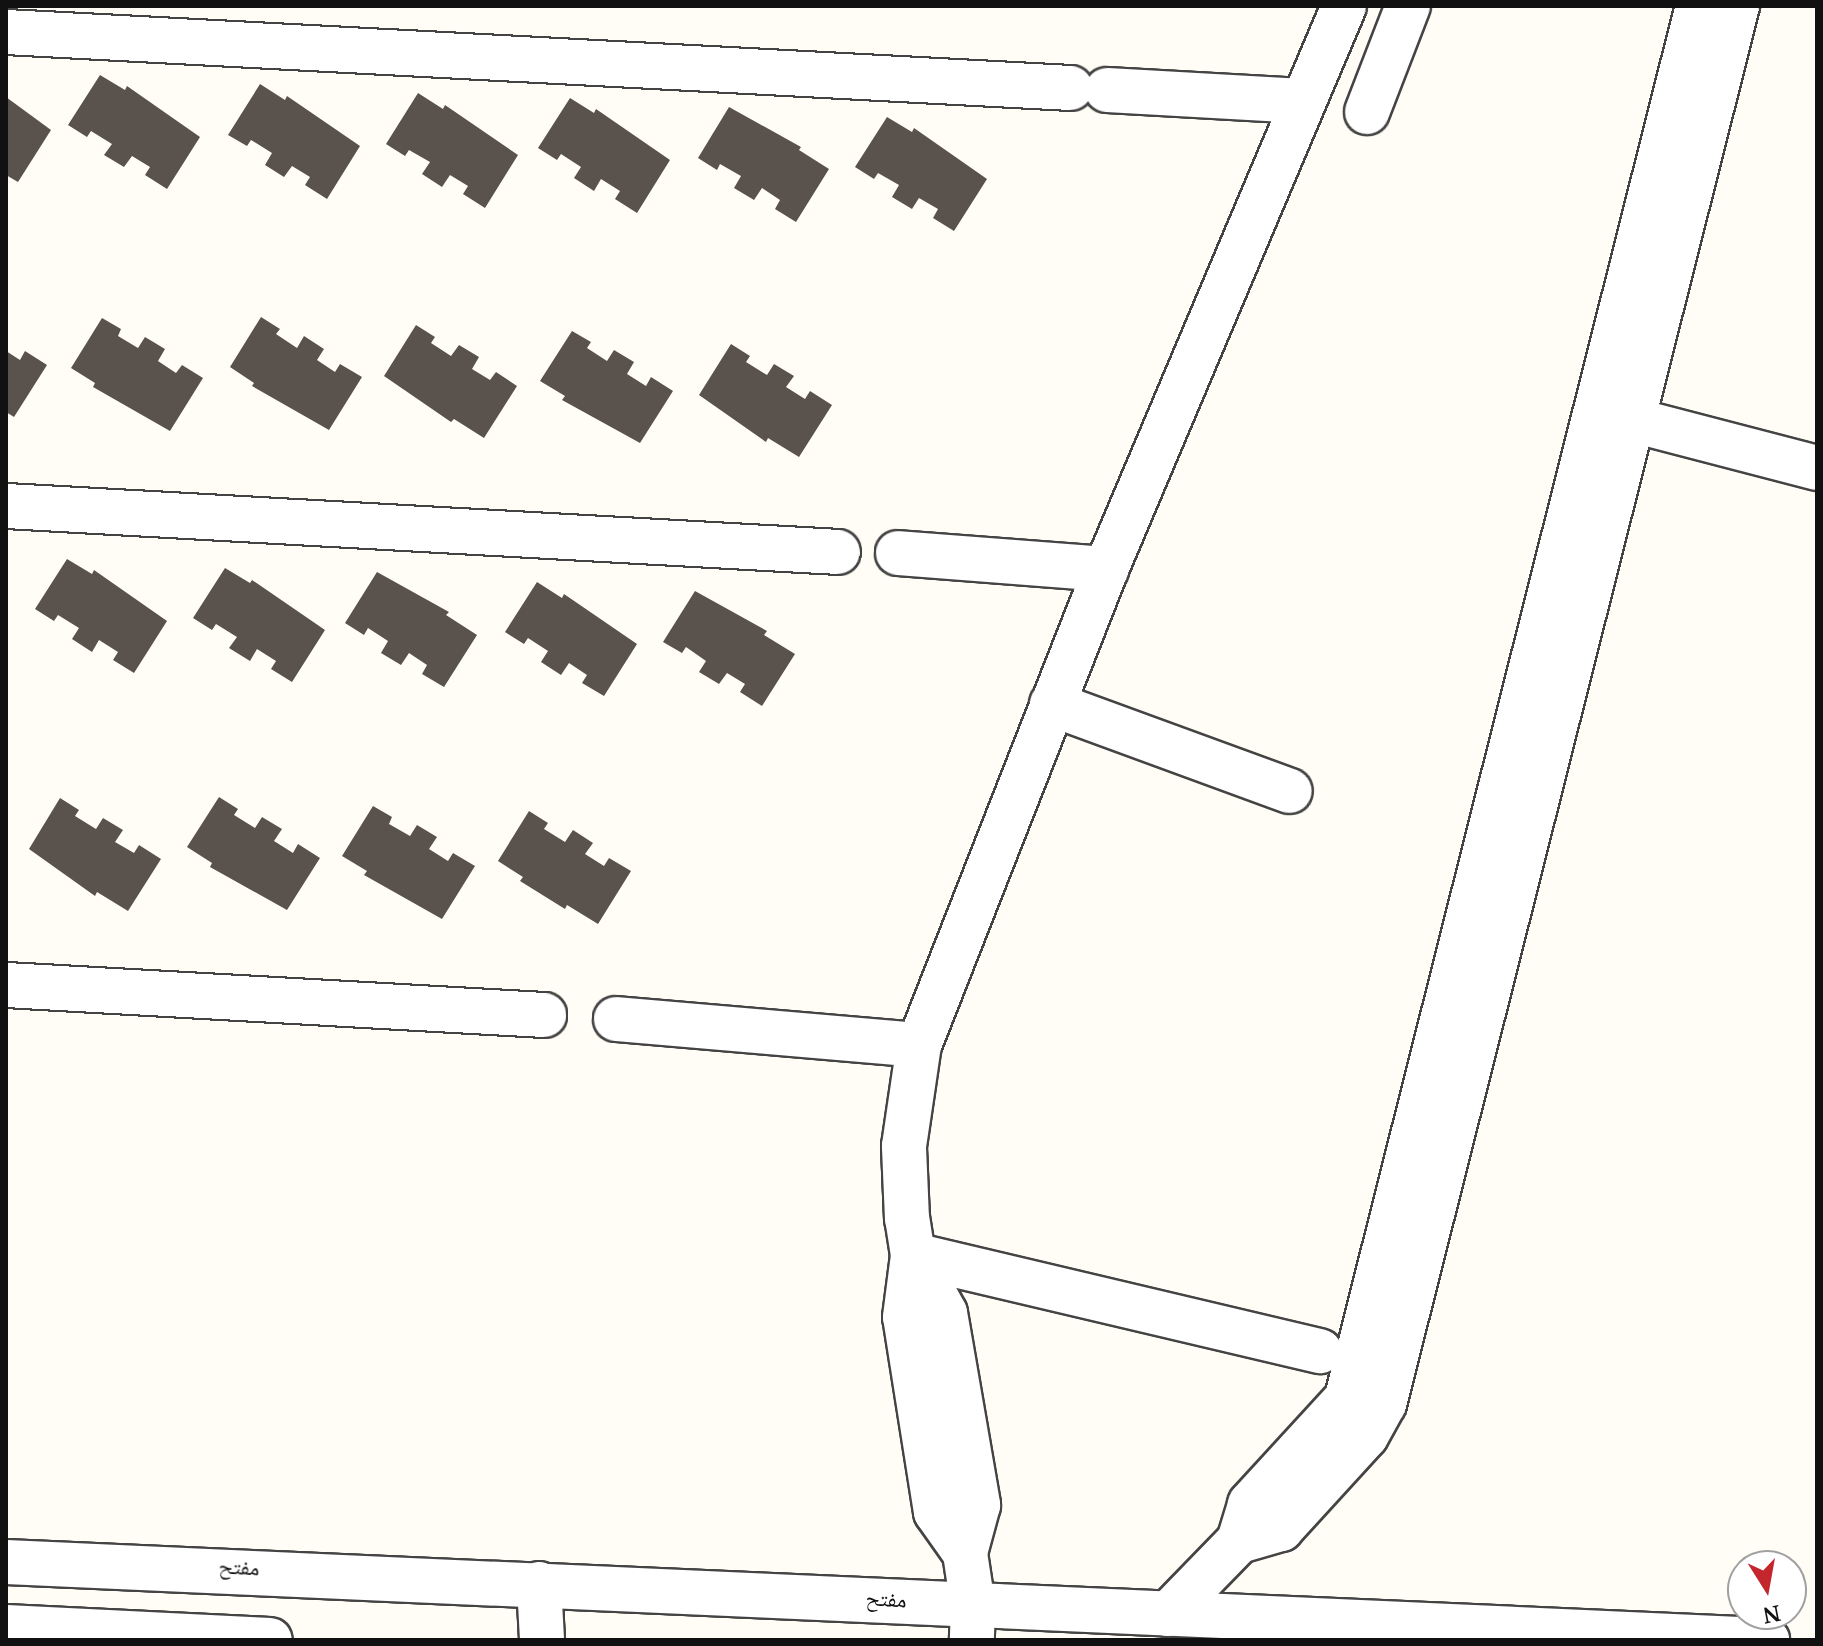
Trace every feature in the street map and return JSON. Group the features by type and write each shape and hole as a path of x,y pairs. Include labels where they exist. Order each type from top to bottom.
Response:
{"street":[{"path":"972,1623 965,1553 936,1512 905,1317 913,1255 906,1207 904,1146 919,1045 1106,569 1344,6"},
{"path":"1367,112 1408,6"},
{"path":"1195,1623 1239,1541 1281,1529 1366,1436 1384,1404 1403,1251 1614,415 1698,6"},
{"path":"1614,415 1737,6"},
{"path":"6,32 1303,101"},
{"path":"1614,415 1817,468"},
{"path":"6,506 838,552"},
{"path":"898,553 1106,569"},
{"path":"1052,704 1290,791"},
{"path":"6,985 544,1015"},
{"path":"616,1019 919,1045"},
{"path":"913,1255 1320,1351"},
{"name":"مفتح","path":"6,1562 539,1584 972,1623 1195,1623 1767,1640"},
{"path":"539,1584 542,1640"},
{"path":"6,1627 270,1640"}],"building":[{"path":"100,75 125,90 127,86 200,137 167,189 145,175 150,167 132,156 124,167 104,155 112,144 91,131 87,137 68,125"},
{"path":"260,84 285,100 287,96 360,146 327,199 305,185 310,177 292,166 284,177 265,165 272,153 251,140 247,146 228,135"},
{"path":"418,93 443,109 445,105 518,155 485,208 463,194 468,186 450,175 442,187 422,174 430,162 409,150 405,156 386,144"},
{"path":"6,97 51,130 18,182 6,175"},
{"path":"570,98 594,113 596,109 670,160 637,213 615,199 620,191 601,179 594,191 574,178 581,167 561,154 557,160 538,148"},
{"path":"729,107 801,147 799,150 829,169 796,222 775,209 780,200 762,188 754,200 734,188 741,176 720,164 717,170 698,158"},
{"path":"887,117 912,132 914,128 987,179 954,231 933,218 938,209 919,198 912,209 892,197 899,185 878,173 874,179 855,167"},
{"path":"261,317 280,329 276,334 297,348 304,336 324,349 317,360 335,372 340,364 362,377 329,430 252,386 254,383 230,367"},
{"path":"102,318 121,329 118,336 138,348 145,337 165,349 158,361 176,373 182,365 203,378 170,431 93,387 95,383 71,368"},
{"path":"416,325 435,337 431,343 451,356 459,345 479,357 472,369 490,380 496,372 517,386 484,438 454,419 451,422 384,376"},
{"path":"572,331 591,342 587,348 607,361 614,350 634,362 627,374 646,386 651,377 673,391 640,443 562,400 565,396 540,381"},
{"path":"731,344 750,356 746,362 767,375 774,364 794,376 786,387 805,399 810,391 832,405 799,457 768,438 766,442 699,395"},
{"path":"6,351 20,360 25,351 47,365 14,417 6,412"},
{"path":"67,559 92,574 94,570 167,621 134,673 113,660 118,652 99,640 92,652 72,639 79,628 58,615 54,621 35,609"},
{"path":"225,568 250,583 252,580 325,630 292,682 271,669 276,661 257,649 250,661 229,648 237,637 216,624 212,630 193,618"},
{"path":"377,572 449,612 446,615 477,635 444,687 422,674 427,665 409,653 401,665 381,653 388,641 368,628 364,635 345,623"},
{"path":"537,582 562,598 564,594 637,644 604,696 582,683 587,675 569,663 561,675 541,662 548,651 528,638 524,644 505,632"},
{"path":"695,591 767,631 764,635 795,654 762,706 740,692 745,684 727,673 719,684 699,672 706,661 686,647 682,653 663,642"},
{"path":"219,797 238,809 234,815 255,828 262,817 282,829 274,841 293,853 298,844 320,858 287,910 210,867 212,863 187,847"},
{"path":"60,798 79,810 75,816 96,829 103,818 123,830 115,842 134,853 139,845 161,859 128,911 97,892 95,896 29,849"},
{"path":"373,806 392,817 389,824 410,836 417,825 437,837 429,849 448,861 453,853 475,866 442,919 364,875 367,871 342,856"},
{"path":"529,811 548,823 544,829 565,842 573,830 593,843 585,854 604,866 609,858 631,871 598,924 567,905 565,909 520,881 523,877 498,861"}]}
